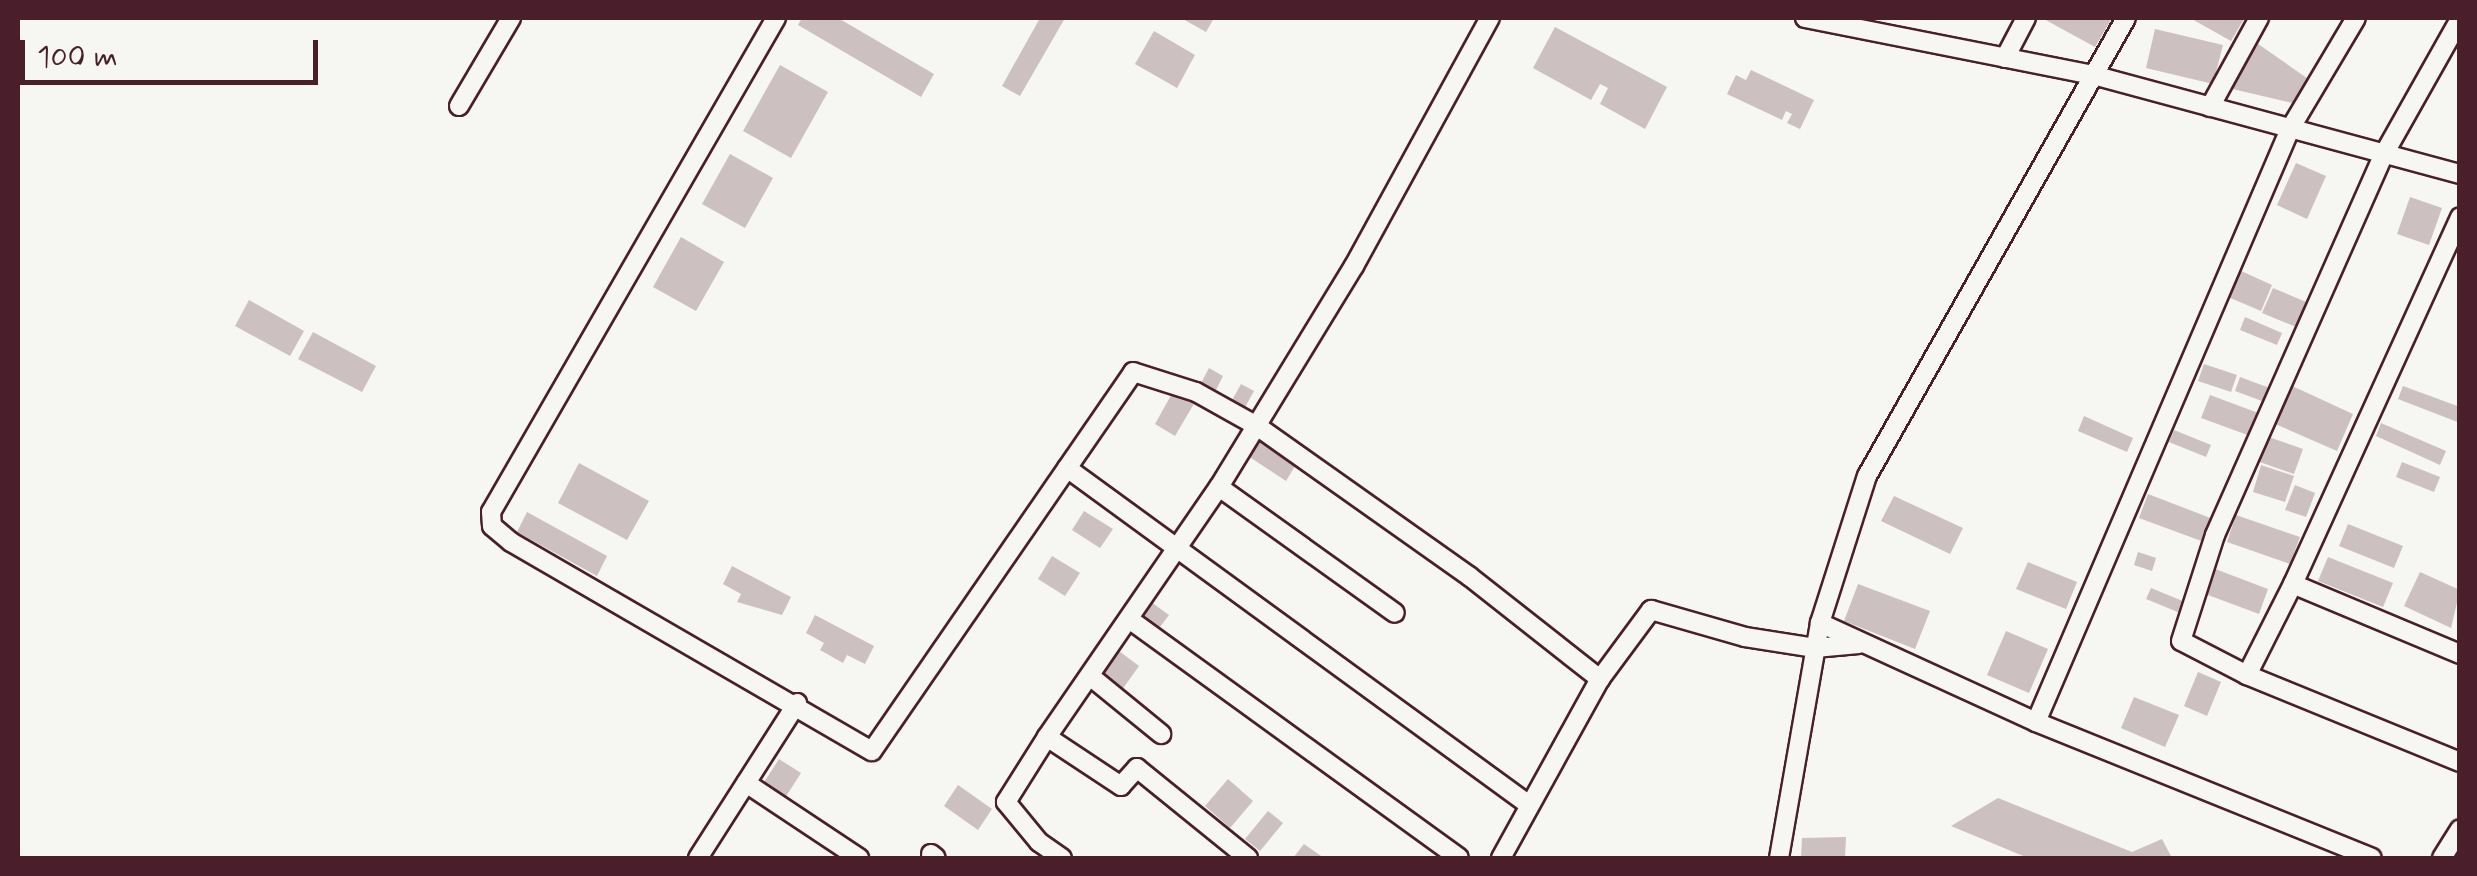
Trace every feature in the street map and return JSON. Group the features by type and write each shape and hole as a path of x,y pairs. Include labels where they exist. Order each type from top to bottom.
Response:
{"street":[{"path":"459,106 511,18"},
{"path":"776,18 491,512 492,526 511,542 797,703 872,751 1133,372 1196,392 1257,426 1600,679"},
{"path":"1062,858 1038,842 1006,802 1176,553 1257,426 1354,266 1490,18"},
{"path":"1805,18 2094,76 2460,174"},
{"path":"2006,58 2026,18"},
{"path":"1779,858 1820,623 1867,476 2126,18"},
{"path":"2210,107 2259,18"},
{"path":"2036,722 2290,128 2356,18"},
{"path":"2460,19 2384,154 2214,534 2180,641 2247,675 2460,762"},
{"path":"2247,675 2460,217"},
{"path":"1066,468 1176,553 1529,805"},
{"path":"1219,487 1395,613"},
{"path":"2292,584 2460,654"},
{"path":"1501,858 1600,679 1651,610 1746,638 1815,648 1863,643"},
{"path":"1129,619 1459,858"},
{"path":"1820,623 2036,722 2372,858"},
{"path":"1090,676 1160,734"},
{"path":"698,858 797,703"},
{"path":"1047,737 1122,786 1137,768 1248,858"},
{"path":"746,784 859,858"},
{"path":"2442,858 2460,829"}],"building":[{"path":"802,18 838,18 934,74 921,97 798,25"},
{"path":"1040,18 1065,18 1020,96 1002,86"},
{"path":"1181,18 1214,18 1206,32"},
{"path":"2042,18 2112,18 2095,47"},
{"path":"2190,18 2241,18 2244,19 2231,41"},
{"path":"1555,27 1667,87 1645,129 1600,104 1608,88 1600,84 1591,100 1533,68"},
{"path":"2155,29 2223,45 2213,84 2146,68"},
{"path":"1154,31 1195,55 1177,88 1135,64"},
{"path":"2251,39 2314,83 2301,105 2224,87"},
{"path":"780,65 828,92 791,158 743,131"},
{"path":"1751,70 1814,100 1800,129 1787,123 1792,114 1786,111 1782,120 1727,94 1736,75 1746,80"},
{"path":"730,154 773,178 745,228 702,204"},
{"path":"2296,163 2326,176 2307,219 2277,205"},
{"path":"2410,197 2442,208 2429,245 2397,234"},
{"path":"681,237 724,262 696,311 653,287"},
{"path":"2239,270 2272,285 2261,311 2228,297"},
{"path":"2273,288 2311,304 2301,329 2262,313"},
{"path":"249,300 304,331 290,356 235,326"},
{"path":"2245,317 2282,333 2277,345 2240,330"},
{"path":"313,332 376,366 362,392 298,359"},
{"path":"2204,364 2237,375 2231,392 2198,381"},
{"path":"1209,368 1223,376 1212,398 1197,391"},
{"path":"2240,377 2275,390 2270,404 2235,391"},
{"path":"1241,384 1254,391 1243,411 1230,404"},
{"path":"2290,385 2353,414 2337,451 2273,423"},
{"path":"2403,386 2460,407 2460,423 2398,399"},
{"path":"1174,390 1195,402 1175,436 1155,424"},
{"path":"2210,395 2261,414 2253,437 2201,418"},
{"path":"2084,416 2133,438 2127,452 2078,431"},
{"path":"2381,423 2446,451 2440,465 2376,436"},
{"path":"2174,430 2211,445 2206,457 2169,442"},
{"path":"2266,436 2303,449 2294,474 2257,461"},
{"path":"1258,441 1295,466 1286,481 1248,456"},
{"path":"2402,462 2440,477 2434,492 2396,477"},
{"path":"579,463 649,501 627,540 558,503"},
{"path":"2261,465 2294,476 2285,502 2253,492"},
{"path":"2295,485 2315,493 2306,517 2285,510"},
{"path":"2148,494 2213,519 2204,542 2139,518"},
{"path":"1894,496 1963,528 1950,554 1881,521"},
{"path":"1084,511 1113,529 1100,548 1072,530"},
{"path":"527,512 607,556 597,576 517,532"},
{"path":"2236,515 2300,537 2290,564 2227,542"},
{"path":"2348,524 2403,546 2394,568 2339,546"},
{"path":"2138,552 2156,558 2152,571 2134,565"},
{"path":"1052,556 1080,573 1065,596 1038,579"},
{"path":"2328,557 2393,583 2383,607 2318,581"},
{"path":"2028,562 2077,582 2066,609 2016,589"},
{"path":"732,566 791,597 782,615 737,602 741,594 723,584"},
{"path":"2210,567 2268,589 2259,614 2200,592"},
{"path":"2420,572 2460,590 2451,628 2404,606"},
{"path":"1858,584 1930,611 1915,649 1844,621"},
{"path":"2151,588 2190,604 2185,615 2146,599"},
{"path":"1147,599 1169,615 1154,635 1132,619"},
{"path":"815,615 874,646 865,664 847,655 843,663 820,650 824,643 806,633"},
{"path":"2006,631 2048,649 2029,693 1987,675"},
{"path":"1115,648 1139,666 1119,694 1094,676"},
{"path":"2198,672 2221,682 2207,716 2184,706"},
{"path":"2134,697 2179,715 2165,747 2121,728"},
{"path":"779,759 801,773 783,801 761,787"},
{"path":"1228,779 1253,801 1230,828 1205,806"},
{"path":"958,785 992,809 978,830 944,806"},
{"path":"1998,798 2132,852 2162,839 2172,858 2028,858 1951,826"},
{"path":"1268,811 1283,823 1260,851 1245,839"},
{"path":"1846,837 1845,858 1801,858 1802,838"},
{"path":"1304,844 1324,858 1293,858"}]}
